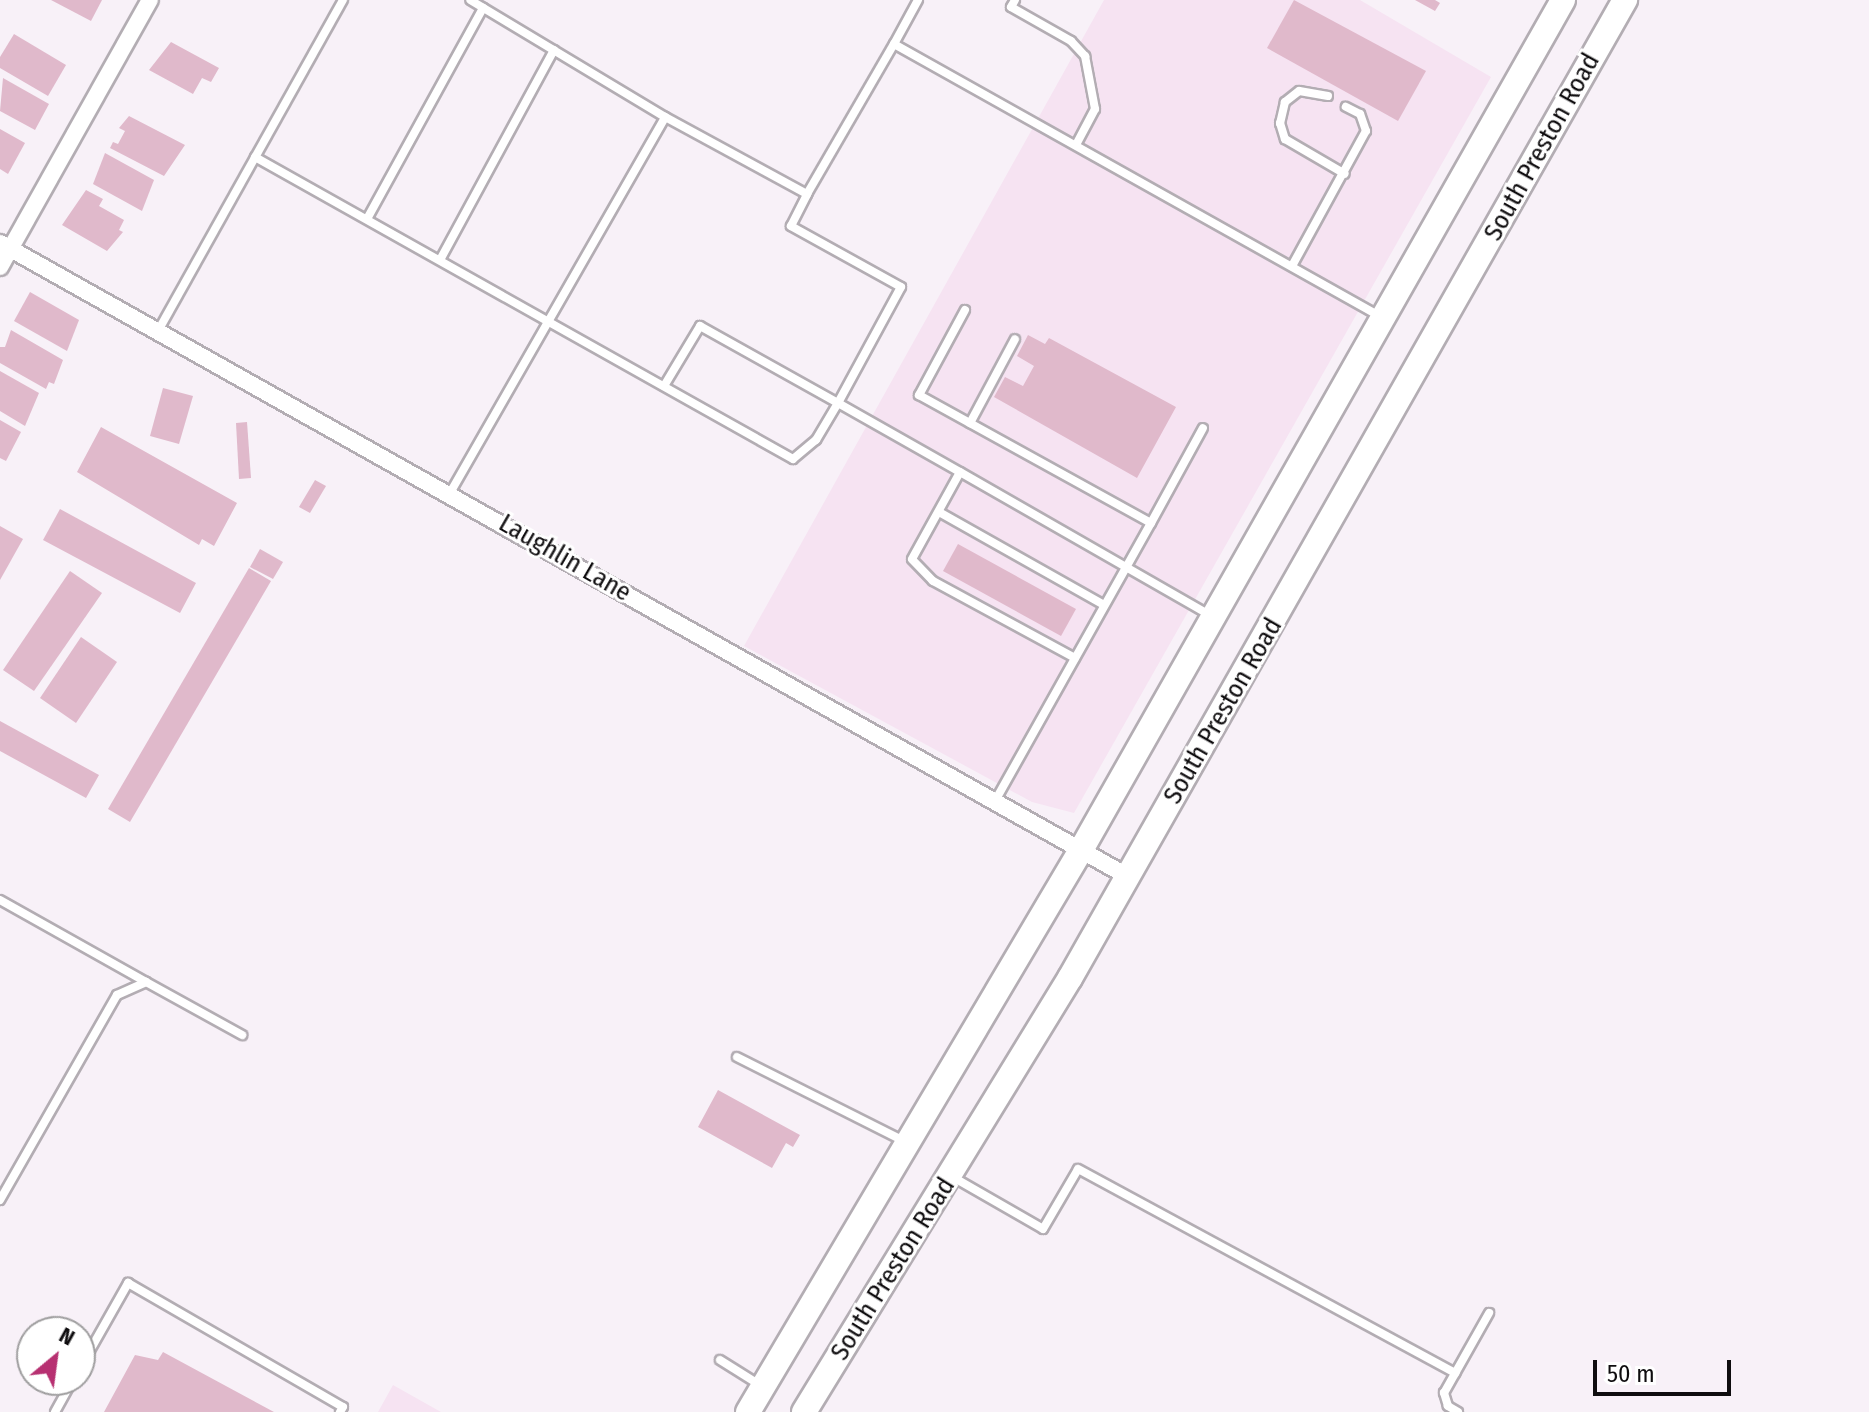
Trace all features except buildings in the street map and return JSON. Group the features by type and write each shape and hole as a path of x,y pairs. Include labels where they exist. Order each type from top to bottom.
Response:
{"main road":[{"name":"South Preston Road","path":"748,1412 1081,850 1563,0"},
{"name":"South Preston Road","path":"811,1410 1129,877 1625,0"}],"street":[{"path":"0,267 6,246 150,0"},
{"name":"Laughlin Lane","path":"6,246 1129,877"}],"lane":[{"path":"158,331 343,0"},
{"path":"470,0 665,117 807,194"},
{"path":"255,157 793,459 816,440 901,287 791,226 918,0"},
{"path":"1015,0 1011,7 1085,56 1095,109 1077,143"},
{"path":"367,219 483,8"},
{"path":"894,44 1077,143 1382,318"},
{"path":"440,260 554,50"},
{"path":"1328,96 1299,91 1285,102 1280,123 1285,139 1345,174"},
{"path":"1292,266 1366,131 1360,114 1346,107"},
{"path":"450,493 665,117"},
{"path":"965,310 919,395 1151,523"},
{"path":"664,386 700,326 1214,617"},
{"path":"970,423 1015,339"},
{"path":"995,802 1203,428"},
{"path":"960,472 912,559 922,574 1075,658"},
{"path":"939,512 1104,605"},
{"path":"0,900 242,1035"},
{"path":"0,1200 117,995 146,982"},
{"path":"737,1057 908,1143"},
{"path":"951,1176 1043,1229 1078,1169 1455,1373"},
{"path":"96,1340 128,1283 343,1407 340,1412"},
{"path":"1458,1412 1448,1406 1444,1393 1489,1313"},
{"path":"720,1360 763,1386"}],"shaded area":[{"path":"1104,0 1360,0 1491,77 1074,813 1032,802 744,646"},
{"path":"393,1385 441,1412 378,1412"}]}
